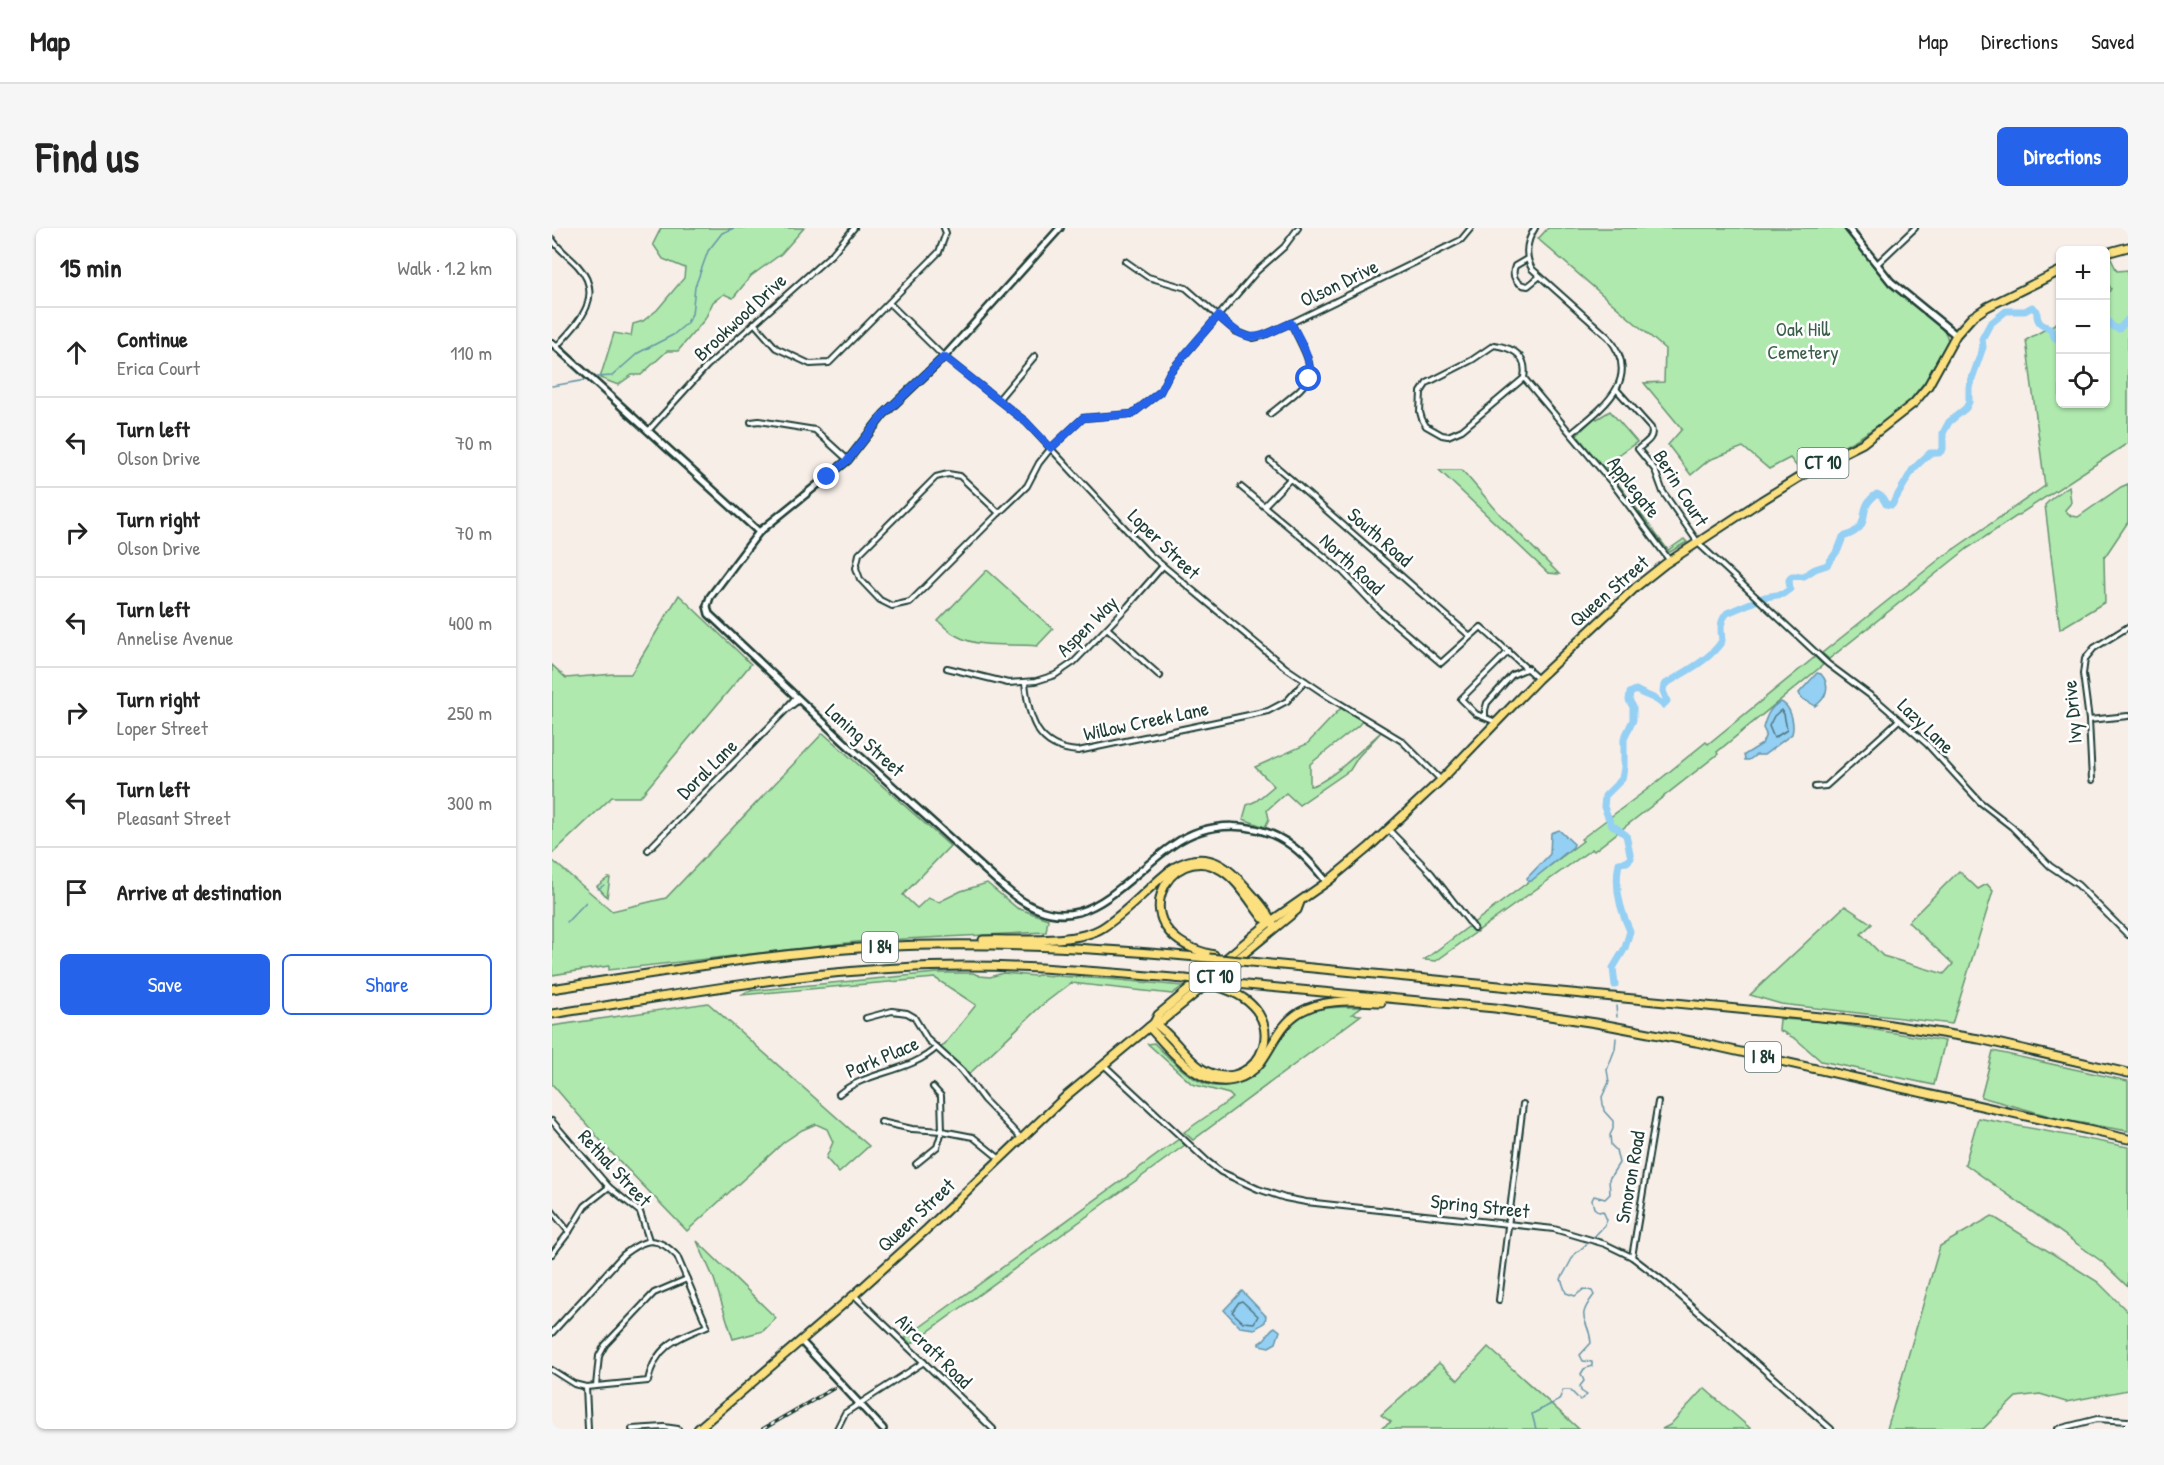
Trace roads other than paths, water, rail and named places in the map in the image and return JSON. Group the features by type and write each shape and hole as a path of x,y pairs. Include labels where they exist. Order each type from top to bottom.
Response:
{"highway":[{"path":"2110,252 2128,247"},
{"name":"CT 10","path":"1956,334 1981,311 2056,274"},
{"name":"Queen Street","path":"698,1429 854,1295 1021,1139 1104,1064 1152,1025 1158,1015 1273,924 1293,904 1300,902 1327,882 1388,829 1441,780 1538,679 1636,587 1670,561 1761,501 1819,465 1861,444 1914,403 1928,386 1956,334"},
{"path":"870,948 948,940 1083,936 1108,924 1173,868 1196,859 1211,860 1229,869 1268,913 1273,924"},
{"path":"1273,924 1263,918 1221,870 1203,864 1181,869 1168,880 1162,890 1159,909 1162,923 1182,943 1212,956 1251,962 1872,1022 1979,1039 2128,1073"},
{"name":"I 84","path":"552,988 751,959 870,948 1009,944 1212,956"},
{"name":"I 84","path":"552,1014 817,975 898,968 1035,967 1528,1012 1663,1035 2128,1139"},
{"path":"1152,1025 1163,1029 1203,1070 1214,1075 1226,1076 1242,1072 1253,1064 1262,1050 1265,1040 1264,1027 1259,1014 1251,1004 1221,985"},
{"path":"1152,1025 1194,1071 1206,1078 1226,1081 1239,1079 1253,1070 1282,1027 1300,1012 1319,1004 1391,1000"}],"street":[{"name":"Brookwood Drive","path":"648,431 707,366 832,254 854,228"},
{"path":"753,323 776,348 810,364 829,363 939,252 946,233 944,228"},
{"path":"552,239 584,273 589,284 585,312 554,345 759,532 848,460 884,414 944,357 1060,228"},
{"path":"999,513 960,476 948,474 936,477 859,554 856,568 860,579 880,600 892,606 910,602 1027,486 1039,463 1051,448 1083,418 1132,414 1160,392 1170,372 1257,271 1284,247 1298,228"},
{"name":"Olson Drive","path":"1218,316 1236,332 1253,338 1262,336 1461,240 1472,228"},
{"path":"1535,228 1527,245 1527,259 1532,269 1612,341 1620,357 1621,367 1617,390 1608,402 1572,433"},
{"path":"1848,228 1892,282 1956,334"},
{"path":"1877,264 1915,228"},
{"path":"1527,259 1515,266 1513,272 1515,280 1528,286 1539,277"},
{"path":"1125,261 1148,277 1186,288 1218,316"},
{"name":"Loper Street","path":"889,303 944,357 1026,422 1149,554 1247,637 1305,681 1400,739 1441,780"},
{"path":"1270,414 1304,387 1309,379 1311,369 1309,359 1291,323"},
{"name":"Applegate","path":"1494,345 1509,347 1518,354 1526,368 1524,378 1456,433 1442,435 1426,426 1422,419 1421,392 1427,384 1472,360 1494,345"},
{"path":"998,400 1035,356"},
{"name":"Applegate","path":"1524,378 1572,433 1655,538 1670,561"},
{"name":"Applegate","path":"1617,390 1653,432 1649,440 1638,449"},
{"path":"751,422 759,421 815,430 848,460"},
{"name":"Berin Court","path":"1638,449 1655,470 1663,492 1699,544"},
{"name":"South Road","path":"1270,461 1470,636"},
{"path":"1264,506 1290,479"},
{"name":"North Road","path":"1241,487 1343,572 1381,612 1441,663 1470,636"},
{"name":"Laning Street","path":"759,532 710,597 707,606 713,618 1020,900 1034,908 1065,913 1095,906 1113,896 1174,843 1199,831 1224,826 1250,827 1276,836 1299,851 1327,882"},
{"name":"Lazy Lane","path":"1699,544 1828,664 1879,702 1927,744 1979,801 2012,827 2050,866 2089,896 2128,935"},
{"name":"Aspen Way","path":"947,668 1000,681 1025,683 1047,678 1066,668 1107,628 1163,566"},
{"path":"1470,636 1480,627 1538,679"},
{"name":"Ivy Drive","path":"2092,780 2089,720 2083,674 2085,659 2094,648 2128,627"},
{"path":"1107,628 1160,676"},
{"path":"1497,722 1476,714 1461,699 1509,651"},
{"path":"1485,716 1487,703 1512,675 1528,668"},
{"name":"Willow Creek Lane","path":"1025,683 1028,712 1038,731 1054,745 1080,750 1271,710 1289,700 1305,681"},
{"name":"Doral Lane","path":"648,850 787,709 791,708 798,698"},
{"path":"2089,720 2128,716"},
{"path":"1815,788 1826,786 1899,720"},
{"path":"1388,829 1431,873 1474,928"},
{"path":"866,1018 892,1011 907,1013 914,1017 928,1040 962,1071 984,1100 1021,1139"},
{"name":"Park Place","path":"839,1094 847,1087 910,1064 936,1047"},
{"name":"Spring Street","path":"1104,1064 1207,1161 1221,1172 1252,1187 1306,1202 1554,1229 1588,1238 1632,1257 1662,1280 1831,1429"},
{"path":"916,1164 937,1147 942,1131 941,1096 933,1087"},
{"name":"Smoron Road","path":"1632,1257 1658,1102"},
{"path":"1499,1300 1523,1104"},
{"name":"Rethal Street","path":"552,1121 609,1187 640,1212 649,1240"},
{"path":"881,1122 912,1129 942,1131 973,1137 1000,1159"},
{"path":"552,1254 585,1206 609,1187"},
{"path":"552,1211 569,1232"},
{"path":"552,1333 623,1255 649,1240 669,1248 677,1256 707,1326 678,1338 660,1352 653,1363 648,1381 586,1387 564,1380 552,1370"},
{"path":"597,1386 599,1356 605,1344 654,1293 687,1279"},
{"name":"Aircraft Road","path":"854,1295 993,1429"},
{"path":"801,1341 858,1405 883,1429"},
{"path":"837,1429 845,1413 924,1362"},
{"path":"586,1387 588,1429"},
{"path":"2058,1429 2097,1419 2128,1421"},
{"path":"632,1429 664,1426 678,1429"}],"water":[{"path":"1817,673 1824,678 1827,687 1825,695 1815,706 1801,698 1799,693"},
{"path":"1781,702 1787,707 1791,716 1792,734 1764,755 1756,755 1745,760 1744,755 1762,744 1766,734 1763,728 1767,716 1774,706"},
{"path":"1559,830 1574,844 1573,847 1531,881 1528,881 1527,878 1550,854 1551,833"},
{"path":"1242,1291 1266,1316 1265,1322 1255,1329 1240,1327 1224,1310"},
{"path":"1275,1327 1280,1331 1276,1343 1269,1347 1259,1345 1259,1343"}],"waterway":[{"path":"597,377 612,376 638,353 673,335 686,324 692,314 695,287 708,251 722,233 734,228"},
{"path":"1615,985 1613,968 1625,948 1630,931 1619,898 1617,881 1619,863 1627,862 1631,858 1626,835 1611,824 1604,807 1605,796 1622,779 1624,739 1633,720 1630,693 1636,690 1663,705 1667,701 1663,691 1664,685 1703,660 1722,641 1722,623 1727,613 1765,597 1783,594 1790,589 1789,580 1792,576 1804,576 1827,565 1838,550 1843,537 1859,528 1866,506 1877,494 1886,504 1892,505 1913,469 1930,453 1939,453 1943,449 1943,433 1949,422 1966,408 1969,402 1969,387 1983,347 1982,339 1990,324 2006,311 2025,311 2032,307 2037,311 2040,323 2050,328 2056,338"},
{"path":"2110,324 2119,329 2128,319"},
{"path":"552,386 586,380"},
{"path":"598,889 604,885"},
{"path":"567,922 586,902"},
{"path":"1616,1006 1617,1017"},
{"path":"1593,1238 1607,1220 1603,1211 1599,1212 1594,1208 1592,1200 1594,1196 1605,1199 1610,1194 1609,1179 1619,1163 1616,1150 1611,1145 1610,1135 1613,1121 1604,1111 1602,1097 1609,1082 1607,1070 1615,1049 1616,1038"},
{"path":"1536,1429 1532,1414 1559,1400 1563,1390 1570,1390 1580,1400 1587,1395 1581,1391 1580,1386 1584,1381 1581,1374 1584,1369 1592,1366 1592,1362 1583,1361 1580,1355 1591,1343 1584,1315 1594,1295 1592,1291 1584,1289 1575,1296 1566,1293 1561,1279 1574,1255 1590,1241"}],"railway":[{"path":"763,1429 834,1388"}],"park label":[{"name":"Oak Hill Cemetery","path":"1803,340"}]}
